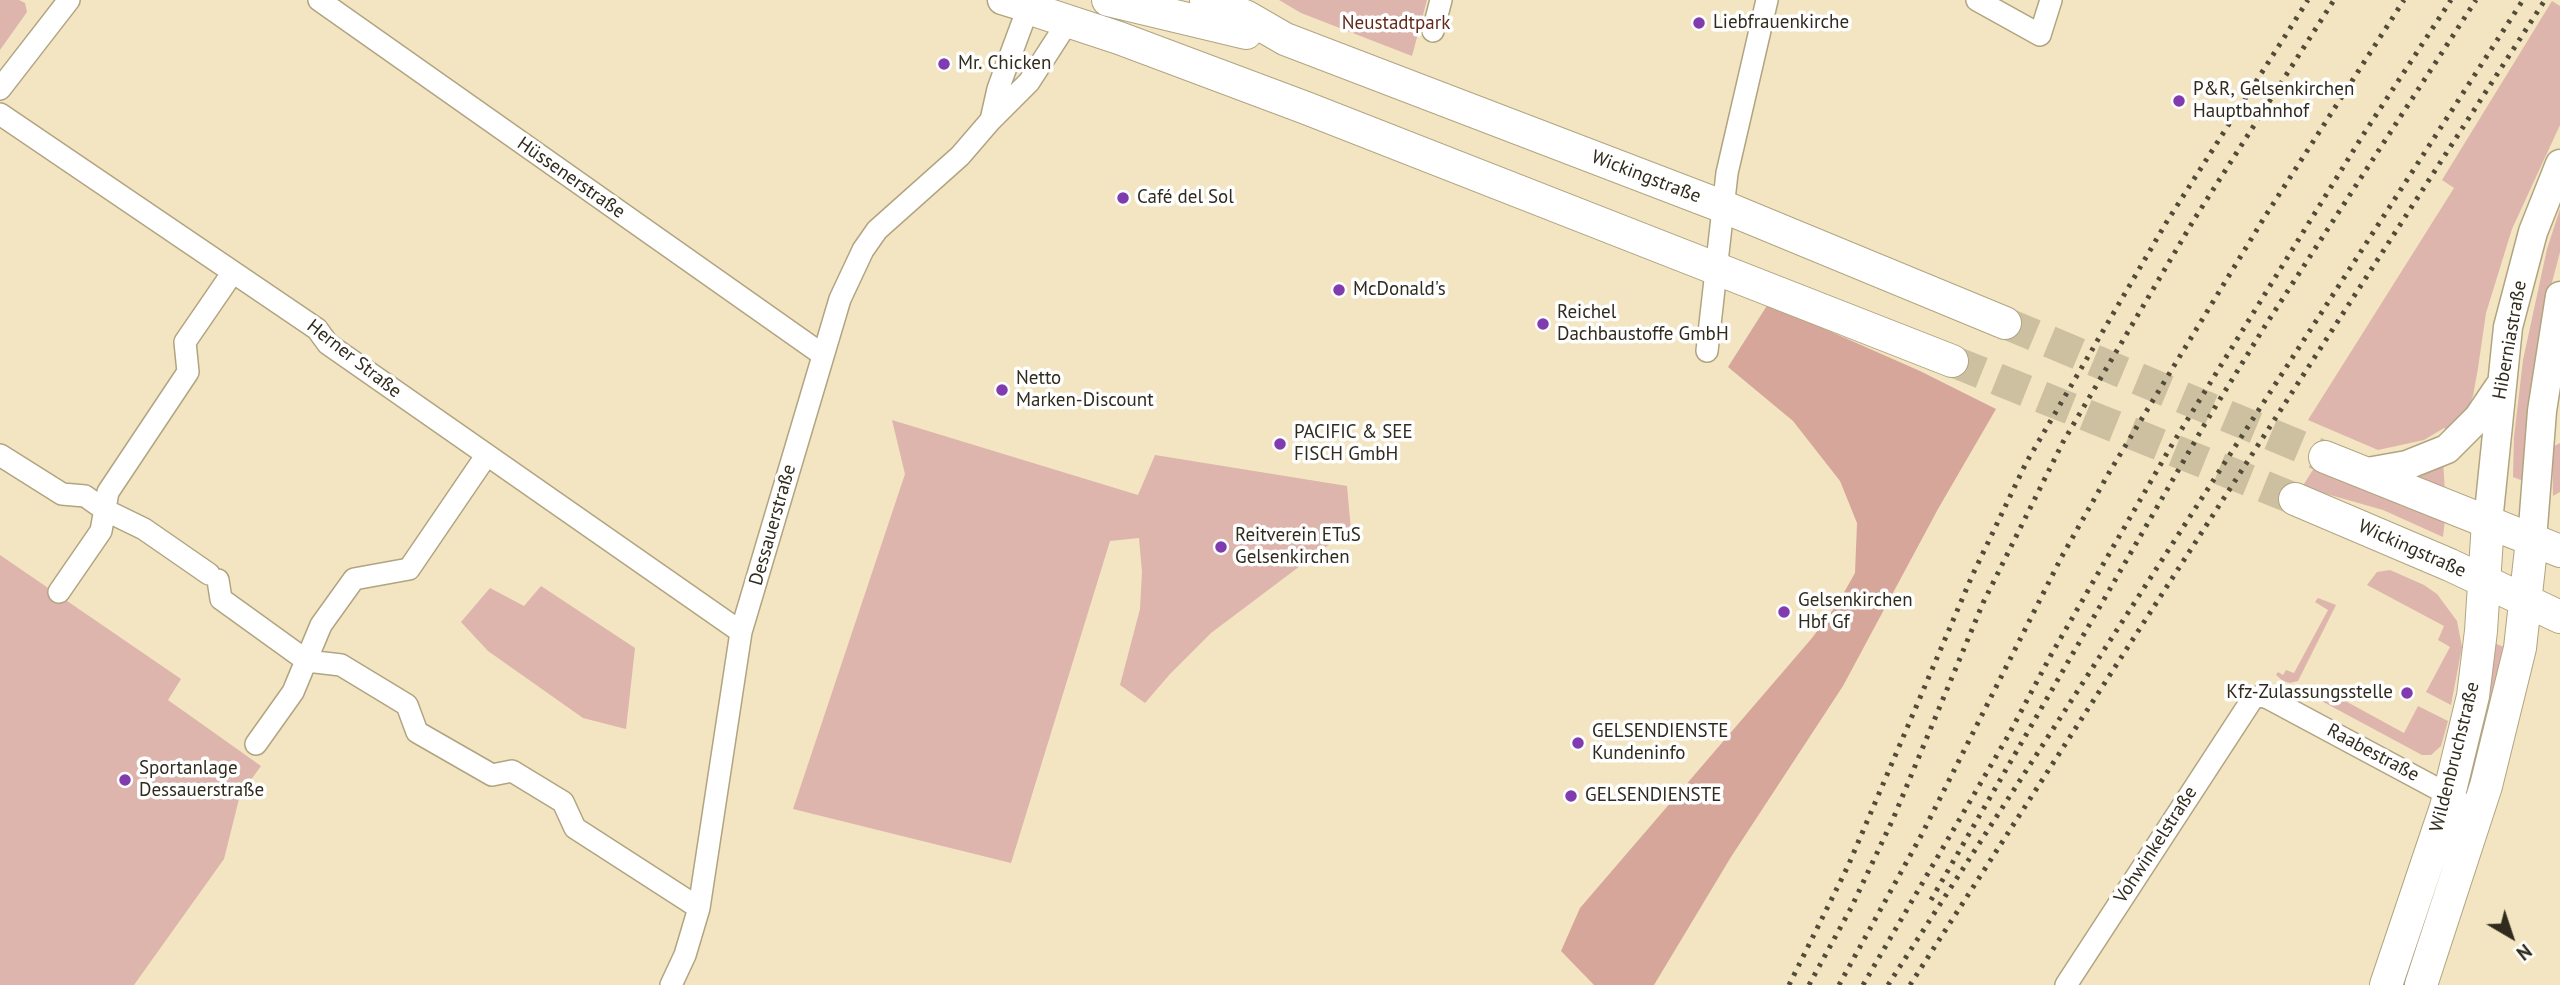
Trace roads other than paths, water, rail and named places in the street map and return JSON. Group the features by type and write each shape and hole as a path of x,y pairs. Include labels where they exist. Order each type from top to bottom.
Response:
{"main road":[{"name":"Wickingstraße","path":"1108,0 1242,32 1285,39"},
{"name":"Wickingstraße","path":"1206,0 1247,17 1285,39 1724,207 2005,323"},
{"path":"1020,3 1073,10 1306,107 1952,361"},
{"name":"Hiberniastraße","path":"2488,522 2508,327 2533,232 2560,164"},
{"path":"2325,457 2546,546 2538,444 2560,296"},
{"path":"2362,473 2407,465 2447,449 2478,418 2501,385"},
{"name":"Wickingstraße","path":"2295,499 2560,617"},
{"name":"Wildenbruchstraße","path":"2386,985 2449,795 2473,696 2488,522"},
{"name":"Wildenbruchstraße","path":"2421,985 2490,774 2520,648 2527,602 2546,546"}],"street":[{"name":"Hüssenerstraße","path":"318,0 823,355"},
{"path":"1433,31 1441,0"},
{"path":"1707,351 1730,154 1767,0"},
{"path":"1977,0 2040,35 2051,0"},
{"path":"0,89 65,1"},
{"name":"Dessauerstraße","path":"991,120 1020,3"},
{"name":"Dessauerstraße","path":"671,985 685,955 699,908 741,632 840,299 863,250 877,230 961,156 991,120 1029,82 1073,10"},
{"name":"Herner Straße","path":"0,114 317,329 328,344 741,632"},
{"path":"59,592 101,531 108,492 188,372 185,342 233,272"},
{"path":"0,455 62,494 85,496 105,510 144,528 214,577 221,599 307,661 341,665 407,705 417,732 492,775 512,771 563,802 575,828 699,908"},
{"path":"256,744 293,692 321,625 354,579 409,569 486,456"},
{"name":"Raabestraße","path":"2247,704 2253,698 2268,698 2449,795 2464,805 2468,844"},
{"name":"Vohwinkelstraße","path":"2066,985 2247,704"}],"tunnel":[{"path":"2005,323 2325,457"},
{"path":"1952,361 2295,499"}],"railway":[{"path":"1789,985 1848,866 1972,576 2026,463 2166,223 2308,0"},
{"path":"1809,985 1851,908 1893,819 1983,603 2063,442 2195,218 2334,0"},
{"path":"1839,985 1922,834 2061,558 2110,471 2264,218 2404,0"},
{"path":"1863,985 2008,736 2051,655 2170,448 2363,135 2451,0"},
{"path":"1931,900 2206,422 2476,0"},
{"path":"1888,985 2523,0"},
{"path":"1910,985 2545,0"}],"place":[{"name":"Liebfrauenkirche","path":"1699,23"},
{"name":"Mr. Chicken","path":"944,64"},
{"name":"P&R, Gelsenkirchen Hauptbahnhof","path":"2179,101"},
{"name":"Café del Sol","path":"1123,198"},
{"name":"McDonald's","path":"1339,290"},
{"name":"Reichel Dachbaustoffe GmbH","path":"1543,324"},
{"name":"Netto Marken-Discount","path":"1002,390"},
{"name":"PACIFIC & SEE FISCH GmbH","path":"1280,444"},
{"name":"Reitverein ETuS Gelsenkirchen","path":"1221,547"},
{"name":"Gelsenkirchen Hbf Gf","path":"1784,612"},
{"name":"Kfz-Zulassungsstelle","path":"2407,693"},
{"name":"GELSENDIENSTE Kundeninfo","path":"1578,743"},
{"name":"Sportanlage Dessauerstraße","path":"125,780"},
{"name":"GELSENDIENSTE","path":"1571,796"}],"park label":[{"name":"Neustadtpark","path":"1396,24"}]}
